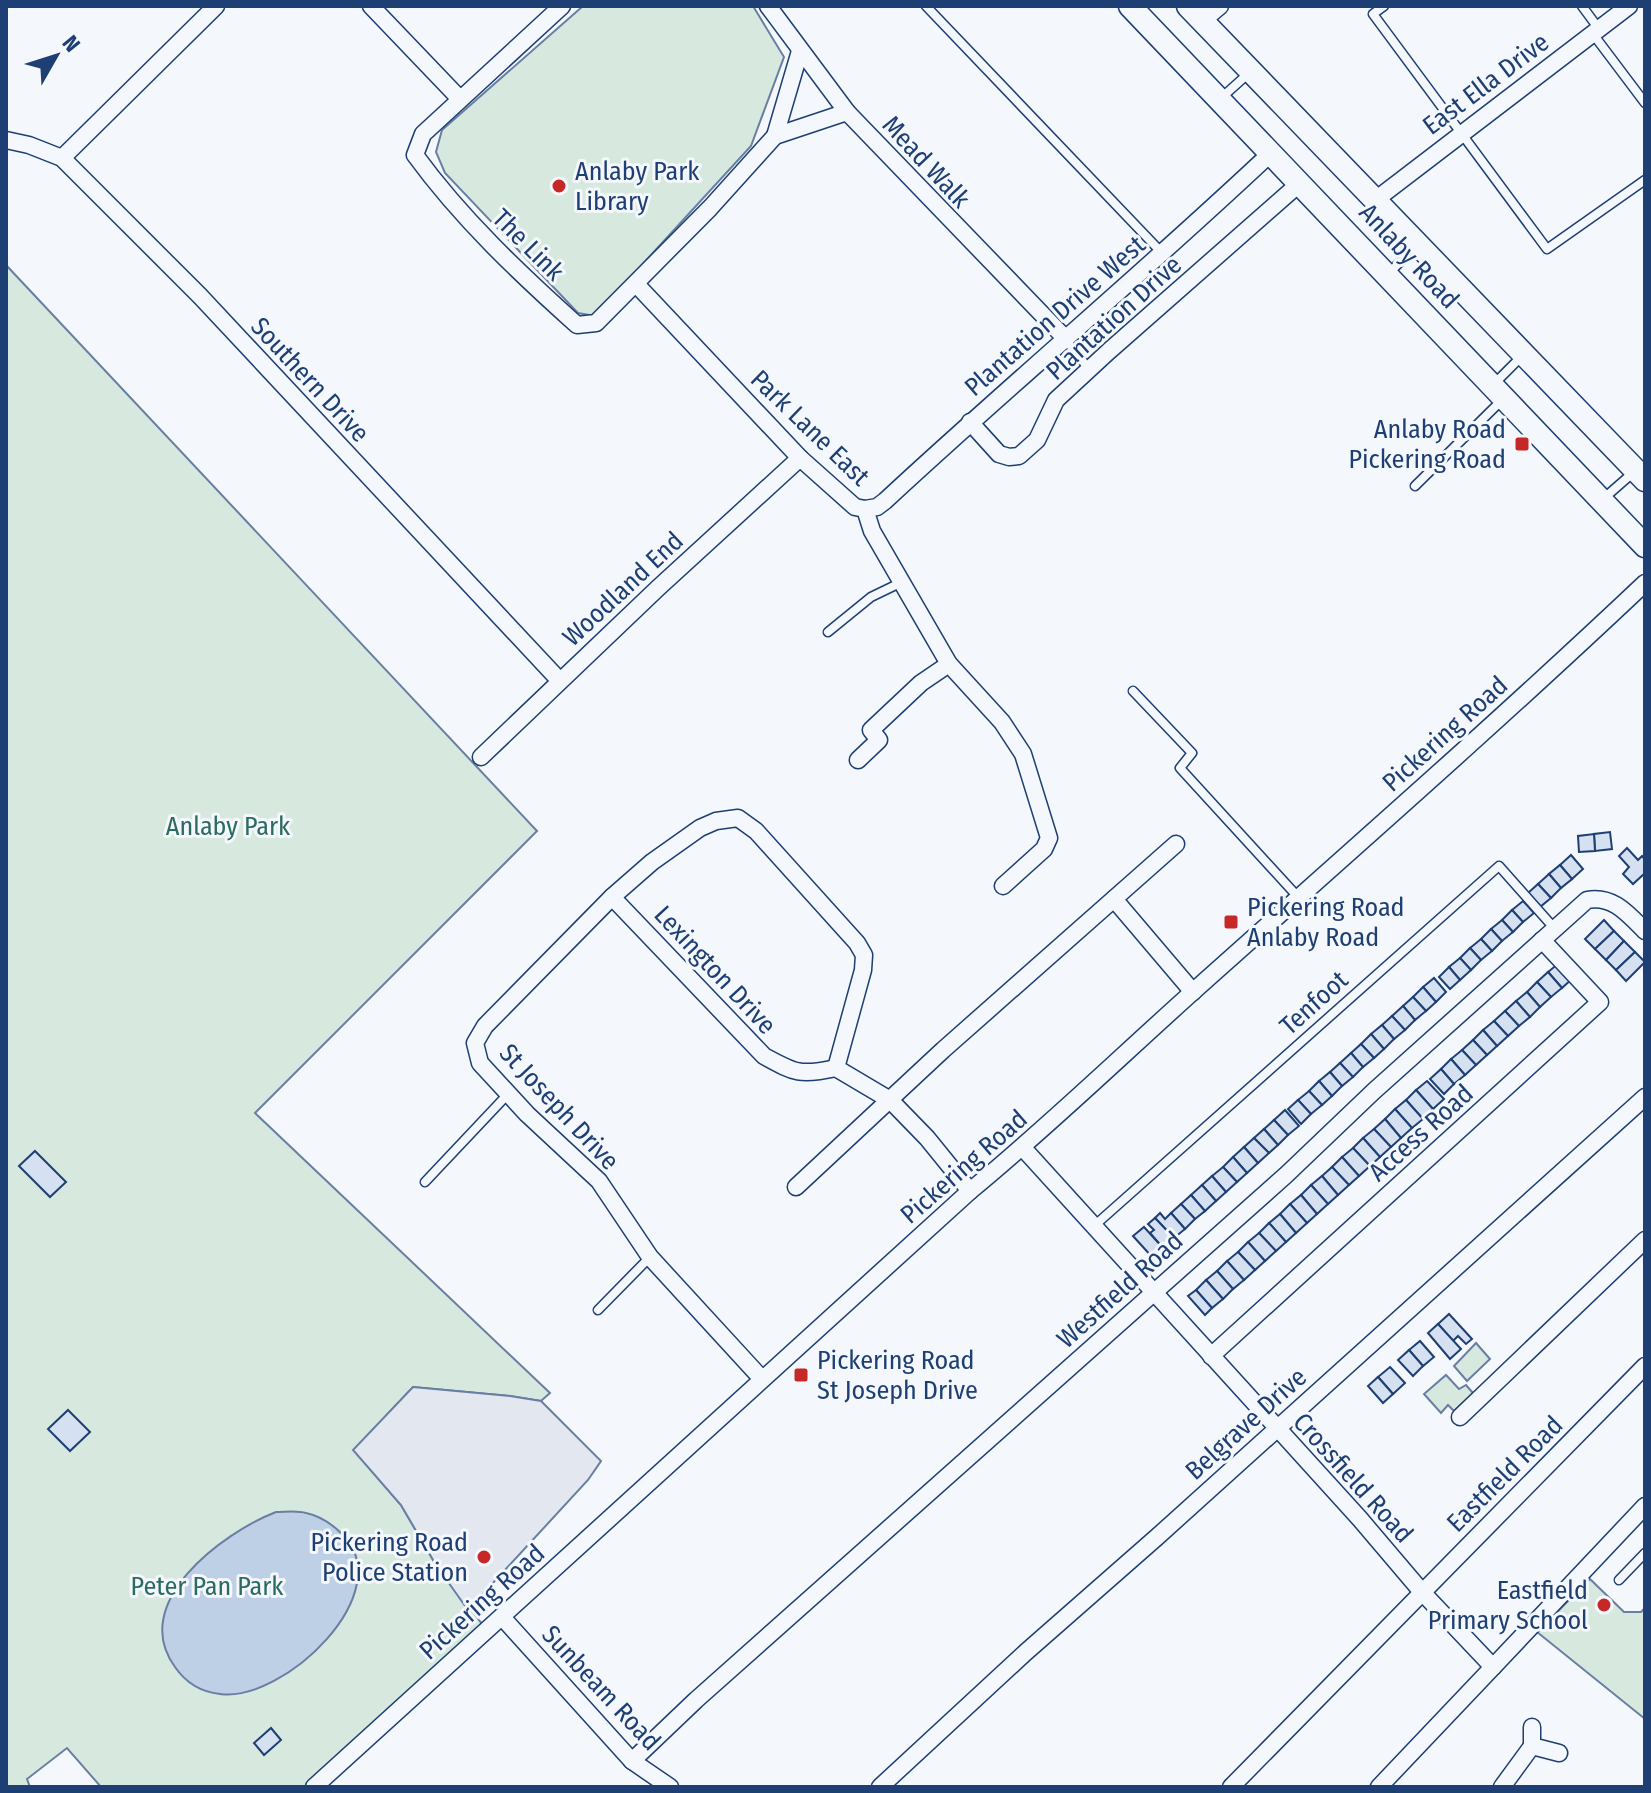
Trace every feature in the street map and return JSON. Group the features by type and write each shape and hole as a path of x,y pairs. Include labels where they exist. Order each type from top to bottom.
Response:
{"main road":[{"name":"Anlaby Road","path":"1130,6 1645,546"},
{"name":"Anlaby Road","path":"1195,13 1642,476"}],"street":[{"path":"62,158 216,6"},
{"path":"371,6 460,99 562,6"},
{"name":"Mead Walk","path":"768,6 847,112 1065,338"},
{"path":"1195,13 1220,6"},
{"name":"East Ella Drive","path":"1374,201 1629,6"},
{"path":"636,284 775,136 800,51"},
{"name":"The Link","path":"460,99 423,134 415,155 433,180 481,233 577,325 596,323 636,284"},
{"path":"775,136 847,112"},
{"name":"Southern Drive","path":"6,140 62,158 200,296 560,681"},
{"name":"Plantation Drive West","path":"865,509 877,507 885,501 970,422 1163,254 1272,152"},
{"name":"Plantation Drive","path":"970,422 999,454 1019,456 1037,440 1056,400 1300,183"},
{"name":"Park Lane East","path":"636,284 800,458 855,507 865,509 872,531 949,664 1002,722 1023,754 1049,838 1044,849 1003,886"},
{"name":"Woodland End","path":"481,757 800,458"},
{"name":"Pickering Road","path":"314,1787 1645,583"},
{"path":"858,760 879,740 871,730 921,683 949,664"},
{"path":"612,897 652,862 700,828 716,821 738,818 756,831 857,943 864,955 863,970 836,1068 890,1100 927,1138 970,1191"},
{"path":"796,1187 1176,844"},
{"name":"St Joseph Drive","path":"612,897 485,1026 475,1043 480,1063 599,1181 650,1257 762,1379"},
{"name":"Lexington Drive","path":"612,897 657,942 720,1014 764,1056 793,1072 813,1073 836,1068"},
{"name":"Westfield Road","path":"632,1761 707,1689 1286,1175 1374,1091 1587,900 1598,898 1618,905 1645,931"},
{"path":"1114,899 1193,992"},
{"name":"Access Road","path":"1211,1356 1600,1002 1549,935"},
{"name":"Belgrave Drive","path":"880,1787 1026,1652 1645,1097"},
{"name":"Crossfield Road","path":"1023,1148 1360,1519 1422,1592"},
{"path":"1460,1417 1645,1240"},
{"name":"Eastfield Road","path":"1231,1787 1645,1366"},
{"path":"1379,1787 1645,1506"},
{"path":"1422,1592 1493,1667"},
{"name":"Sunbeam Road","path":"502,1617 632,1761 670,1787"},
{"path":"1502,1787 1532,1746 1532,1727"},
{"path":"1532,1746 1559,1753"}],"lane":[{"path":"926,6 1163,254"},
{"path":"1384,6 1373,14 1547,249 1645,180"},
{"path":"1582,6 1645,103"},
{"path":"1220,100 1250,72"},
{"path":"1388,274 1416,245"},
{"path":"1065,338 1089,370"},
{"path":"1415,486 1498,392 1524,355"},
{"path":"1601,501 1642,476"},
{"path":"828,632 871,597 902,582"},
{"path":"1133,691 1192,753 1180,768 1299,898"},
{"name":"Tenfoot","path":"1094,1227 1499,866 1549,935"},
{"path":"425,1182 508,1094"},
{"path":"598,1310 650,1257"},
{"path":"1619,1580 1645,1553"}],"green space":[{"path":"583,6 753,6 784,57 751,146 595,316 578,313 445,173 436,152 442,130"},
{"path":"6,265 537,831 255,1113 550,1393 541,1401 413,1387 354,1450 401,1505 436,1565 482,1624 307,1787 101,1787 67,1748 27,1779 30,1787 6,1787"},
{"path":"1476,1343 1490,1359 1467,1381 1454,1366"},
{"path":"1446,1375 1459,1389 1466,1385 1473,1393 1454,1411 1448,1405 1441,1413 1424,1394"},
{"name":"Eastfield Primary School","path":"1590,1579 1624,1612 1641,1612 1645,1608 1645,1719 1537,1632"}],"shaded area":[{"path":"413,1387 541,1401 601,1461 588,1480 468,1610 436,1565 401,1505 353,1450"}],"water":[{"path":"276,1512 311,1514 342,1534 356,1558 357,1585 346,1612 327,1639 302,1663 274,1681 246,1692 220,1694 200,1689 179,1673 164,1643 163,1619 172,1595 208,1553 254,1522"}],"building":[{"path":"1610,832 1612,849 1595,851 1594,834"},
{"path":"1594,834 1595,851 1579,852 1578,836"},
{"path":"1627,848 1638,860 1642,856 1645,860 1645,873 1633,884 1623,874 1629,867 1619,856"},
{"path":"1571,855 1583,869 1572,879 1560,865"},
{"path":"1560,865 1572,879 1561,888 1549,874"},
{"path":"1549,874 1561,888 1551,898 1538,884"},
{"path":"1538,884 1551,898 1540,907 1528,893"},
{"path":"1523,901 1534,913 1523,922 1512,910"},
{"path":"1512,910 1523,922 1513,932 1502,920"},
{"path":"1502,920 1513,932 1502,941 1491,929"},
{"path":"1604,920 1614,931 1595,949 1585,939"},
{"path":"1491,929 1502,941 1492,951 1481,939"},
{"path":"1614,931 1624,941 1606,960 1595,949"},
{"path":"1481,939 1492,951 1481,960 1470,948"},
{"path":"1624,941 1635,952 1616,970 1606,960"},
{"path":"1470,948 1481,960 1471,970 1460,958"},
{"path":"1635,952 1645,962 1626,981 1616,970"},
{"path":"1460,958 1471,970 1460,980 1449,967"},
{"path":"1559,963 1573,978 1562,988 1548,972"},
{"path":"1449,967 1460,980 1450,989 1439,977"},
{"path":"1548,972 1562,988 1551,997 1537,982"},
{"path":"1434,978 1446,992 1436,1002 1423,987"},
{"path":"1537,982 1551,997 1540,1007 1527,992"},
{"path":"1423,987 1436,1002 1426,1011 1413,997"},
{"path":"1527,992 1540,1007 1530,1017 1516,1001"},
{"path":"1413,997 1426,1011 1415,1020 1403,1006"},
{"path":"1516,1001 1530,1017 1519,1026 1505,1011"},
{"path":"1403,1006 1415,1020 1405,1030 1392,1016"},
{"path":"1505,1011 1519,1026 1508,1036 1494,1021"},
{"path":"1392,1016 1405,1030 1394,1039 1382,1025"},
{"path":"1494,1021 1508,1036 1497,1046 1483,1030"},
{"path":"1382,1025 1394,1039 1384,1049 1371,1034"},
{"path":"1483,1030 1497,1046 1487,1055 1473,1040"},
{"path":"1371,1034 1384,1049 1374,1058 1361,1044"},
{"path":"1473,1040 1487,1055 1476,1065 1462,1050"},
{"path":"1361,1044 1374,1058 1363,1067 1351,1053"},
{"path":"1462,1050 1476,1065 1465,1075 1451,1059"},
{"path":"1351,1053 1363,1067 1353,1077 1340,1063"},
{"path":"1451,1059 1465,1075 1454,1084 1441,1069"},
{"path":"1340,1063 1353,1077 1342,1086 1330,1072"},
{"path":"1441,1069 1454,1084 1444,1094 1430,1079"},
{"path":"1330,1072 1342,1086 1332,1096 1319,1081"},
{"path":"1319,1081 1332,1096 1322,1105 1309,1091"},
{"path":"1427,1081 1444,1099 1433,1109 1416,1090"},
{"path":"1416,1090 1433,1109 1423,1119 1406,1100"},
{"path":"1309,1091 1322,1105 1311,1114 1298,1100"},
{"path":"1298,1100 1311,1114 1301,1124 1288,1109"},
{"path":"1406,1100 1423,1119 1412,1128 1395,1109"},
{"path":"1395,1109 1412,1128 1401,1138 1385,1119"},
{"path":"1285,1110 1299,1126 1288,1135 1274,1120"},
{"path":"1385,1119 1401,1138 1391,1147 1374,1129"},
{"path":"1274,1120 1288,1135 1278,1145 1264,1129"},
{"path":"1264,1129 1278,1145 1269,1153 1254,1138"},
{"path":"1374,1129 1391,1147 1380,1157 1363,1138"},
{"path":"1254,1138 1269,1153 1258,1163 1244,1147"},
{"path":"1363,1138 1380,1157 1370,1166 1353,1148"},
{"path":"1244,1147 1258,1163 1247,1173 1233,1157"},
{"path":"1353,1148 1370,1166 1359,1176 1342,1157"},
{"path":"35,1151 66,1182 50,1197 19,1166"},
{"path":"1233,1157 1247,1173 1237,1182 1223,1167"},
{"path":"1342,1157 1359,1176 1349,1185 1332,1167"},
{"path":"1223,1167 1237,1182 1226,1192 1212,1176"},
{"path":"1332,1167 1349,1185 1338,1195 1322,1176"},
{"path":"1212,1176 1226,1192 1216,1201 1202,1185"},
{"path":"1322,1176 1338,1195 1328,1204 1311,1185"},
{"path":"1202,1185 1216,1201 1205,1211 1191,1195"},
{"path":"1311,1185 1328,1204 1317,1214 1301,1195"},
{"path":"1191,1195 1205,1211 1195,1219 1181,1204"},
{"path":"1301,1195 1317,1214 1307,1223 1290,1204"},
{"path":"1181,1204 1195,1219 1185,1229 1171,1213"},
{"path":"1290,1204 1307,1223 1296,1233 1280,1214"},
{"path":"1160,1213 1165,1219 1171,1213 1185,1229 1174,1238 1155,1218"},
{"path":"1280,1214 1296,1233 1286,1242 1269,1223"},
{"path":"1155,1218 1174,1238 1163,1248 1150,1233 1154,1230 1148,1224"},
{"path":"1269,1223 1286,1242 1276,1251 1259,1233"},
{"path":"1144,1227 1163,1248 1153,1258 1133,1236"},
{"path":"1259,1233 1276,1251 1265,1261 1248,1242"},
{"path":"1248,1242 1265,1261 1255,1270 1238,1252"},
{"path":"1238,1252 1255,1270 1244,1280 1227,1261"},
{"path":"1227,1261 1244,1280 1233,1289 1217,1271"},
{"path":"1217,1271 1233,1289 1223,1299 1206,1280"},
{"path":"1206,1280 1223,1299 1212,1308 1196,1290"},
{"path":"1196,1290 1212,1308 1205,1315 1188,1296"},
{"path":"1449,1314 1472,1339 1466,1344 1458,1336 1453,1341 1438,1324"},
{"path":"1438,1324 1461,1349 1450,1359 1428,1333"},
{"path":"1420,1341 1434,1357 1423,1366 1409,1350"},
{"path":"1409,1350 1423,1366 1413,1376 1398,1360"},
{"path":"1390,1367 1405,1383 1393,1394 1378,1377"},
{"path":"1378,1377 1393,1394 1383,1403 1368,1386"},
{"path":"68,1410 90,1432 70,1451 48,1429"},
{"path":"271,1728 281,1740 264,1755 254,1743"}],"place":[{"name":"Anlaby Park Library","path":"559,186"},
{"name":"Anlaby Road Pickering Road","path":"1522,444"},
{"name":"Pickering Road Anlaby Road","path":"1231,922"},
{"name":"Pickering Road St Joseph Drive","path":"801,1375"},
{"name":"Pickering Road Police Station","path":"484,1557"},
{"name":"Eastfield Primary School","path":"1604,1605"}],"park label":[{"name":"Anlaby Park","path":"228,826"},
{"name":"Peter Pan Park","path":"207,1586"}]}
